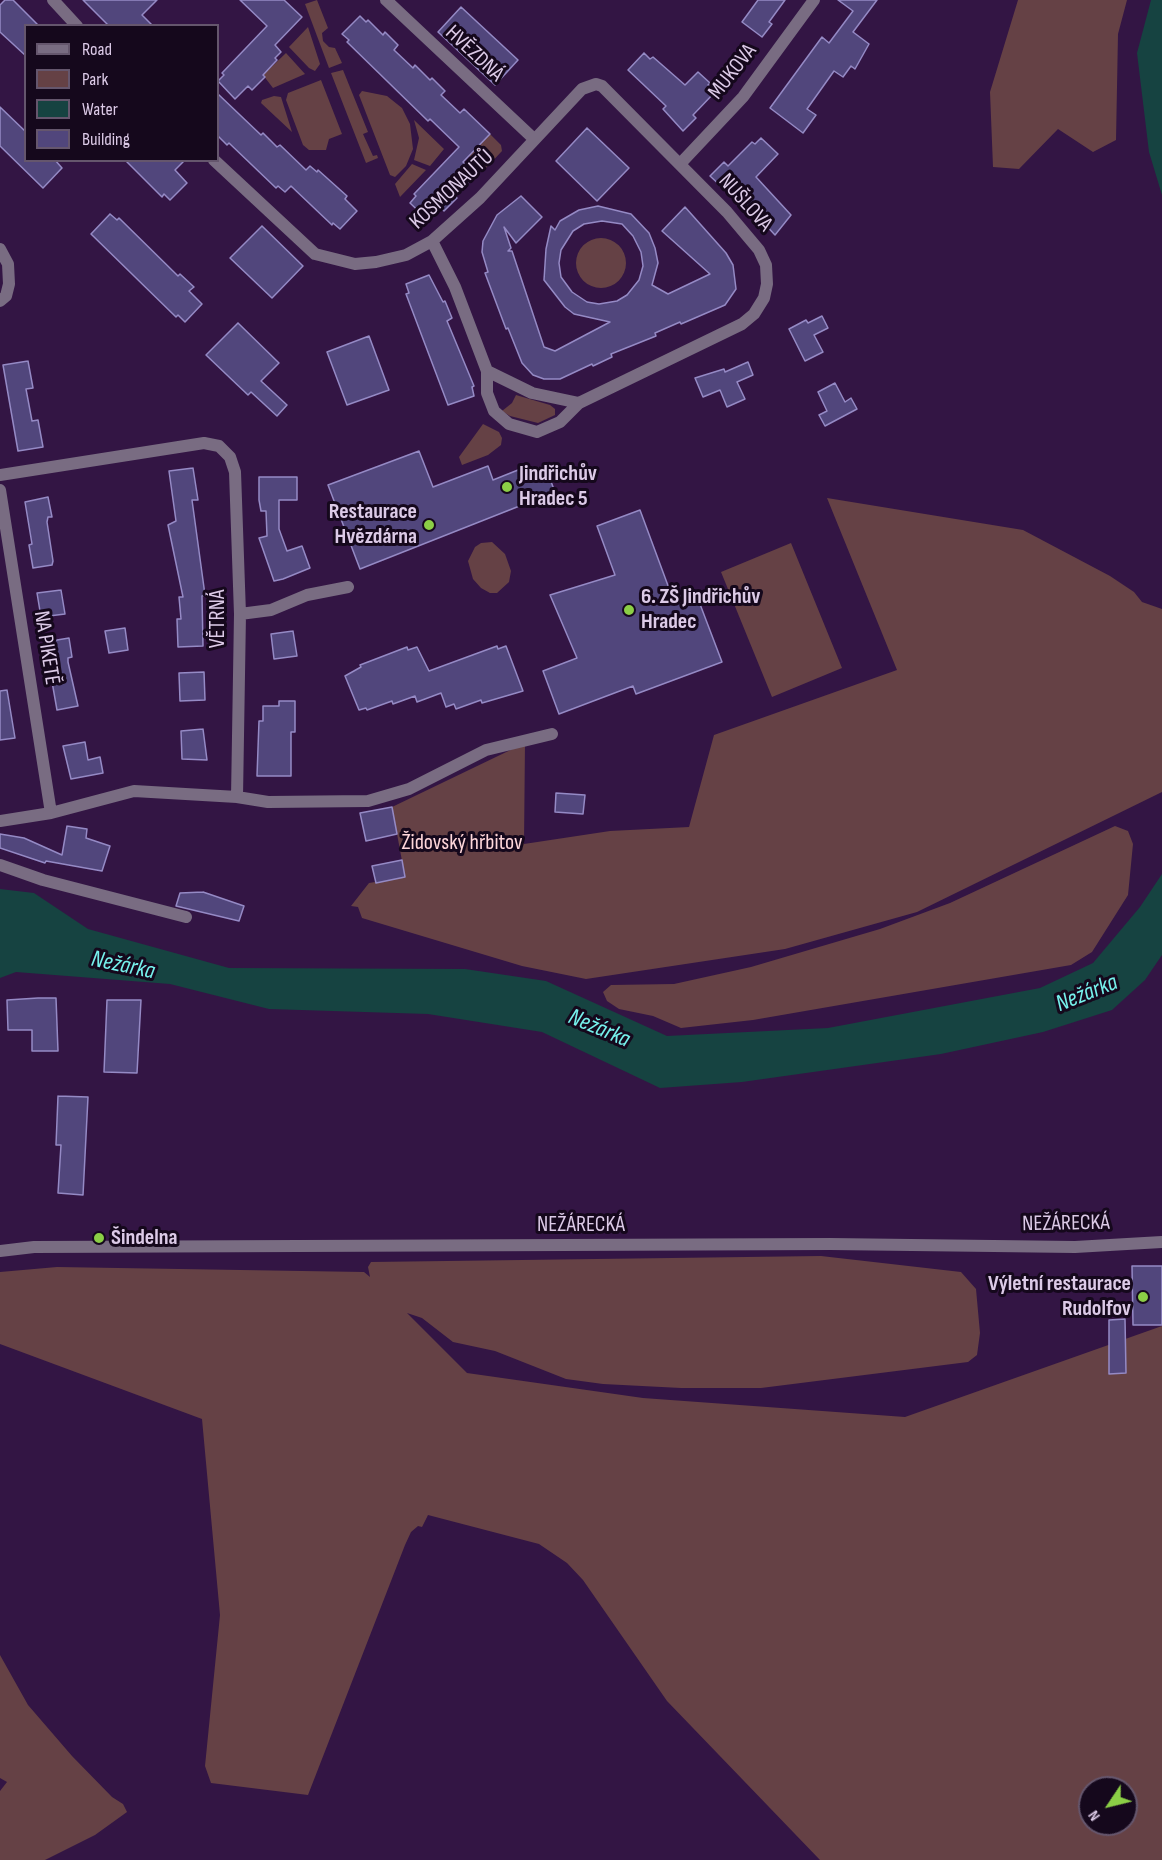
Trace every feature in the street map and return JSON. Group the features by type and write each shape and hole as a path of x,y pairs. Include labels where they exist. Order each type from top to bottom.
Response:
{"street":[{"path":"53,0 75,24"},
{"name":"HVĚZDNÁ","path":"386,0 534,139"},
{"name":"MUKOVA","path":"680,165 743,97 814,0"},
{"name":"NUŠLOVA","path":"487,371 487,393 494,411 499,417 520,429 537,432 560,422 579,403 742,324 754,314 764,298 766,265 759,250 727,212 602,86 596,84 582,89 534,139"},
{"name":"KOSMONAUTŮ","path":"216,162 315,254 356,264 406,255 432,241 480,198 534,139"},
{"path":"432,241 455,287 487,371 532,393 579,403"},
{"path":"0,249 8,264 9,284 6,296 0,301"},
{"name":"VĚTRNÁ","path":"0,475 204,443 219,446 230,457 235,472 240,614 237,797"},
{"name":"NA PIKETĚ","path":"0,490 51,813"},
{"path":"240,614 271,610 307,595 348,587"},
{"path":"0,821 51,813 134,791 237,797 268,802 368,801 409,789 486,750 552,734"},
{"path":"0,866 43,880 186,917"},
{"name":"NEŽÁRECKÁ","path":"0,1251 43,1247 830,1244 1075,1247 1162,1242"}],"green space":[{"path":"317,0 328,28 322,33 323,41 329,47 335,48 342,63 329,68 305,4"},
{"path":"1018,0 1127,0 1118,34 1116,140 1093,152 1058,129 1019,169 993,167 990,92"},
{"path":"308,27 320,64 315,71 309,68 289,47"},
{"path":"286,53 305,74 273,88 263,75"},
{"path":"343,70 368,132 363,134 373,156 377,155 378,158 366,163 331,73"},
{"path":"321,80 342,134 329,139 326,150 309,150 303,145 286,100 288,93"},
{"path":"362,91 387,96 402,108 410,124 413,149 406,166 395,177 390,175 359,95"},
{"path":"274,96 281,97 292,132 261,103 262,100"},
{"path":"414,120 444,149 430,166 414,160 419,138"},
{"path":"490,134 501,145 502,151 486,168 482,168 469,156"},
{"path":"412,164 426,170 400,197 395,184"},
{"path":"596,238 606,238 619,245 626,258 626,268 619,281 606,288 596,288 587,284 580,277 576,268 576,258 580,249 587,242"},
{"path":"516,395 550,405 555,409 555,415 538,423 510,416 502,411 512,403"},
{"path":"483,424 499,432 502,438 501,445 488,455 462,465 459,457"},
{"name":"Židovský hřbitov","path":"827,498 1023,530 1110,576 1134,592 1142,602 1162,609 1162,792 917,912 785,949 586,979 522,966 362,918 358,907 351,906 369,883 405,877 392,807 525,743 524,844 610,831 689,827 714,735 897,670"},
{"path":"492,542 505,554 511,571 509,582 497,593 490,593 481,588 473,579 468,561 475,547 481,543"},
{"path":"791,543 842,668 772,697 721,572"},
{"path":"1115,826 1128,831 1133,844 1128,895 1092,952 1071,965 753,1020 681,1028 653,1016 619,1009 607,1001 603,992 611,985 674,984 751,967 880,929 950,903"},
{"path":"821,1256 961,1272 976,1289 980,1333 977,1355 968,1362 761,1388 681,1388 603,1384 566,1379 495,1351 453,1342 422,1318 407,1313 467,1373 643,1398 905,1417 1162,1326 1162,1860 820,1860 667,1701 583,1580 567,1563 539,1544 428,1515 422,1527 418,1526 411,1532 405,1545 308,1795 211,1783 205,1766 220,1615 202,1419 0,1344 0,1272 57,1267 364,1272 370,1277 368,1267 371,1262"},
{"path":"0,1655 28,1705 72,1756 112,1797 123,1804 127,1812 95,1835 45,1860 0,1860 0,1791 7,1782 0,1778"}],"water":[{"path":"1151,0 1162,0 1162,195 1149,152 1137,53"},
{"name":"Nežárka","path":"1162,874 1162,955 1145,980 1112,1010 1043,1032 941,1054 742,1082 660,1088 542,1032 428,1014 269,1009 170,984 16,972 0,978 0,889 34,893 88,929 229,968 465,969 546,981 667,1036 828,1028 1040,988 1093,963 1140,907"}],"building":[{"path":"5,0 13,0 37,24 24,24 24,54 0,32 0,5"},
{"path":"83,0 157,0 142,15 151,24 107,24"},
{"path":"240,0 284,0 302,17 275,45 281,52 263,75 265,77 252,90 248,86 235,99 219,82 224,75 222,73 267,26"},
{"path":"758,0 785,0 769,22 772,24 762,37 742,22"},
{"path":"838,0 877,0 853,32 869,44 855,69 851,66 843,77 834,71 807,109 816,115 803,133 770,108 822,37 829,43 853,11"},
{"path":"461,7 518,60 495,85 438,32"},
{"path":"360,16 366,22 368,20 383,35 385,32 398,45 394,50 413,68 415,65 430,80 432,78 445,91 441,95 460,113 464,109 490,134 463,162 473,172 467,179 469,181 455,196 457,198 444,211 440,207 428,220 410,203 416,196 414,194 459,147 430,119 428,121 347,42 349,40 342,34"},
{"path":"644,53 650,59 653,57 685,85 698,72 710,83 708,85 715,92 693,115 696,118 683,131 663,109 666,106 628,70"},
{"path":"219,95 261,135 263,133 277,147 280,145 306,170 310,166 317,172 318,170 347,196 345,199 357,211 340,229 333,223 332,225 291,186 285,192 278,186 276,188 229,143 227,145 219,137"},
{"path":"0,107 24,130 24,162 57,162 62,168 43,188 0,146"},
{"path":"587,128 629,168 597,201 556,161"},
{"path":"761,138 778,154 756,177 791,215 775,235 741,198 725,184 722,187 710,176 724,162 728,166 752,142 755,144"},
{"path":"127,162 183,162 175,170 187,183 170,200 164,194 162,197"},
{"path":"521,196 542,217 516,243 504,227 511,248 508,251 512,251 544,347 555,351 610,322 574,314 565,307 544,280 546,249 551,226 555,230 560,221 579,210 598,206 631,214 649,233 655,248 658,263 652,285 668,294 710,274 662,231 685,207 726,253 733,265 736,289 725,305 655,333 656,336 611,354 612,357 593,366 592,364 560,379 544,379 533,375 522,363 508,328 506,329 485,273 488,272 482,252 483,241 497,215","holes":["602,221 622,224 633,236 641,252 643,266 639,280 627,295 617,301 599,304 587,302 572,292 561,277 559,263 561,250 573,231 584,224"]},
{"path":"110,214 117,220 119,218 178,276 180,274 194,287 189,291 202,304 185,322 178,315 176,317 91,234"},
{"path":"262,226 303,266 272,298 230,258"},
{"path":"429,275 443,302 445,301 452,318 447,321 474,386 472,387 474,396 448,405 406,294 409,293 406,284"},
{"path":"822,316 828,328 814,335 823,352 805,361 789,329 806,320 808,323"},
{"path":"238,323 279,363 261,381 287,405 277,416 251,392 248,395 206,355"},
{"path":"369,336 389,390 347,405 327,352"},
{"path":"28,361 33,388 26,389 32,421 38,420 43,447 18,451 3,365"},
{"path":"748,362 753,375 737,382 745,399 727,407 720,390 703,397 695,378 724,369 725,372"},
{"path":"835,383 845,402 851,398 857,409 825,426 819,415 827,411 818,392"},
{"path":"419,451 433,487 488,466 493,480 518,470 520,475 545,466 555,492 360,569 328,485"},
{"path":"193,468 198,500 192,500 205,595 202,596 203,646 178,647 177,619 181,619 179,597 183,597 168,525 176,521 169,471"},
{"path":"259,477 297,477 297,500 279,500 279,529 287,551 302,546 310,568 274,581 259,538 267,536 266,511 261,511 259,500"},
{"path":"48,497 52,517 48,517 47,522 53,561 52,565 33,568 29,545 32,544 25,502"},
{"name":"6. ZŠ Jindřichův Hradec","path":"640,510 670,591 674,589 677,598 695,591 722,662 636,694 633,686 559,714 543,671 577,658 550,595 615,575 597,526"},
{"path":"61,590 65,614 41,617 37,593"},
{"path":"125,628 128,650 109,653 105,631"},
{"path":"293,631 297,656 274,659 271,634"},
{"path":"69,638 72,657 68,658 68,662 78,706 57,710 45,642"},
{"path":"497,646 498,649 506,646 523,691 482,703 481,700 456,709 454,704 446,707 441,693 417,702 415,696 393,704 392,701 367,710 366,708 359,710 345,676 361,667 360,665 407,647 408,650 417,647 429,671"},
{"path":"204,672 205,700 180,701 179,673"},
{"path":"7,690 15,738 0,740 0,691"},
{"path":"279,701 295,701 295,732 291,732 291,776 257,776 259,721 263,721 263,706 279,706"},
{"path":"203,729 207,760 182,759 181,731"},
{"path":"85,742 88,760 100,757 103,773 71,779 63,746"},
{"path":"556,793 585,795 583,814 555,812"},
{"path":"392,807 397,834 366,841 360,813"},
{"path":"67,826 87,829 86,838 110,846 102,871 46,861 45,863 0,848 0,834 24,838 62,855"},
{"path":"402,860 405,877 376,883 372,866"},
{"path":"203,892 244,906 239,921 176,906 180,893"},
{"path":"56,998 58,1051 32,1051 32,1030 8,1030 7,1000"},
{"path":"107,1000 141,1000 137,1073 104,1072"},
{"path":"58,1096 88,1097 83,1195 58,1193 61,1145 56,1145"},
{"path":"1132,1266 1162,1266 1162,1325 1133,1325"},
{"path":"1125,1319 1126,1373 1109,1374 1109,1320"}],"place":[{"name":"Jindřichův Hradec 5","path":"507,487"},
{"name":"Restaurace Hvězdárna","path":"429,525"},
{"name":"6. ZŠ Jindřichův Hradec","path":"629,610"},
{"name":"Šindelna","path":"99,1238"},
{"name":"Výletní restaurace Rudolfov","path":"1143,1297"}]}
